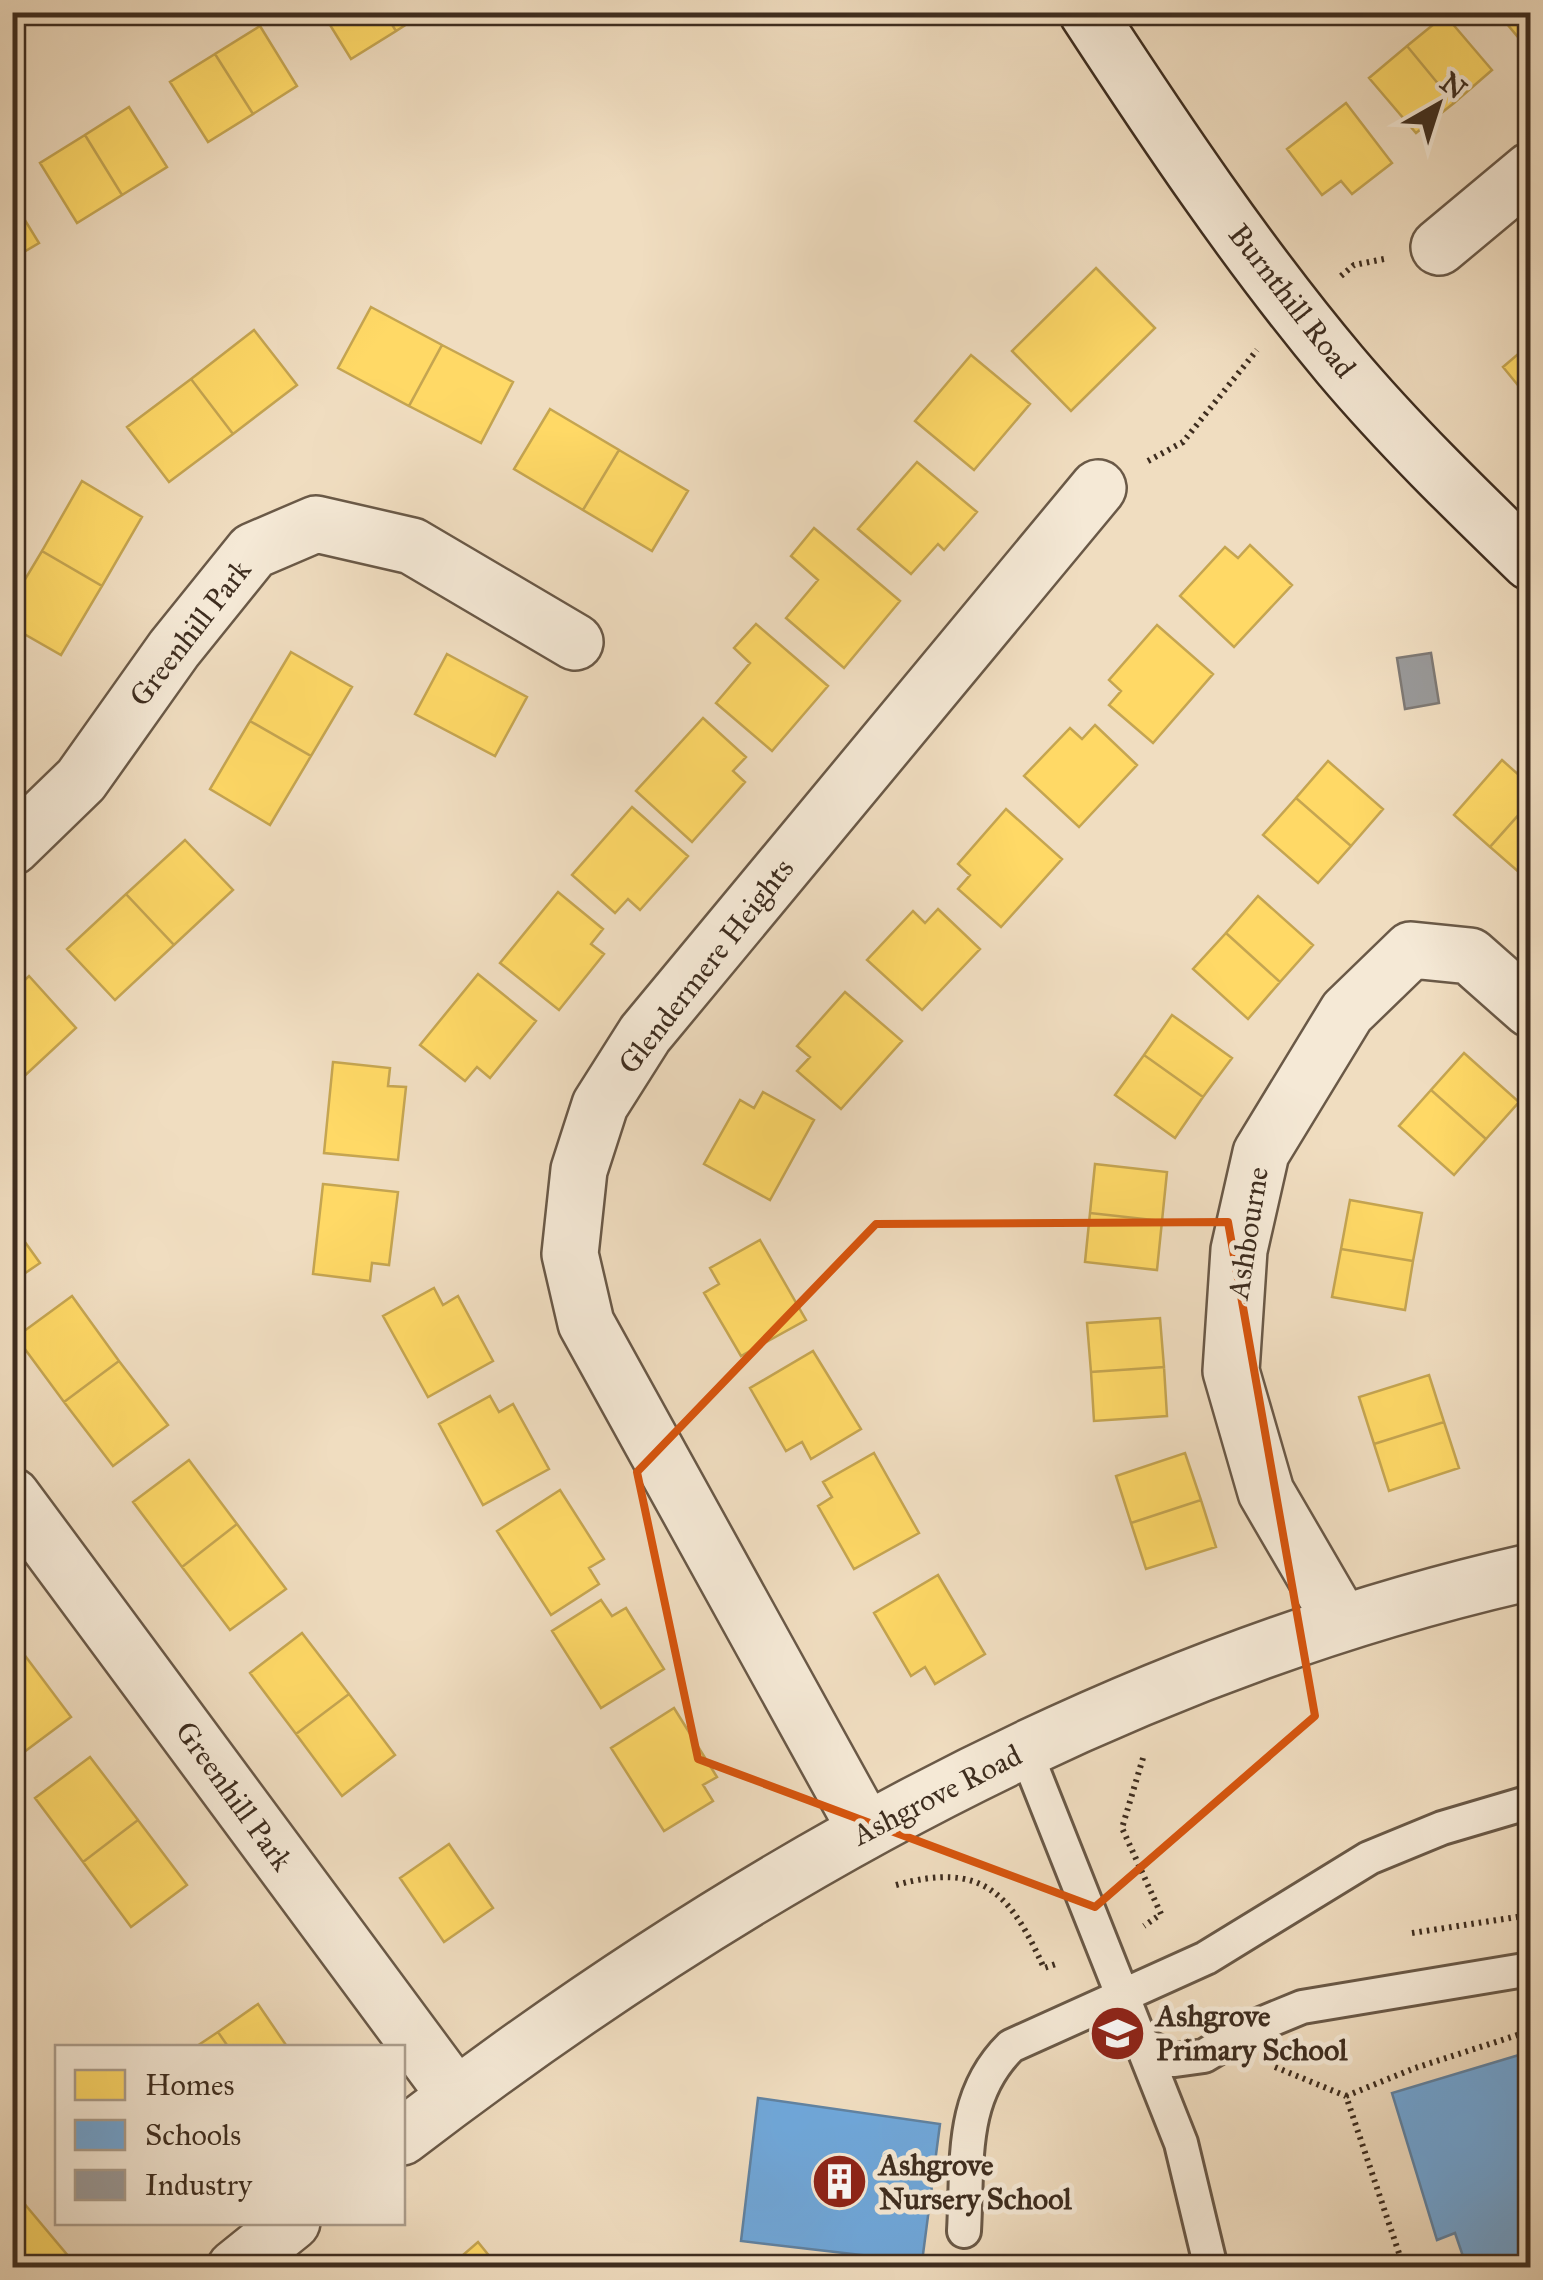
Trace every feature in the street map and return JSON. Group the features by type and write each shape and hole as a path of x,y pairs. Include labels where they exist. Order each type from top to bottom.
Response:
{"street":[{"name":"Burnthill Road","path":"1087,12 1193,174 1339,364 1431,466 1530,562"},
{"path":"1439,247 1530,171"},
{"name":"Glendermere Heights","path":"866,1830 586,1324 570,1254 579,1170 600,1105 645,1034 1098,488"},
{"name":"Greenhill Park","path":"12,847 81,780 174,649 253,552 316,524 412,546 575,642"},
{"name":"Ashbourne","path":"1341,1621 1266,1492 1231,1370 1239,1250 1261,1153 1347,1012 1412,950 1470,956 1530,1009"},
{"name":"Greenhill Park","path":"12,1496 456,2096"},
{"name":"Ashgrove Road","path":"405,2135 711,1920 866,1830 1025,1750 1182,1680 1341,1621 1530,1572"}],"lane":[{"path":"1025,1750 1180,2143 1211,2268"},
{"path":"964,2231 970,2119 986,2070 1011,2046 1206,1958 1369,1858 1442,1828 1530,1802"},
{"path":"1142,2044 1175,2060 1204,2056 1251,2028 1302,2007 1530,1968"}],"path":[{"path":"1098,488 1183,442 1261,345"},
{"path":"1142,1928 1161,1914 1122,1828 1144,1752"},
{"path":"1412,1933 1530,1914"},
{"path":"1346,2096 1415,2068 1530,2031"}],"highlighted area":[{"path":"1228,1222 1315,1716 1095,1907 698,1759 637,1472 876,1224"}],"building: Homes":[{"path":"322,12 384,12 396,31 351,59"},
{"path":"384,12 426,12 396,31"},
{"path":"1497,12 1530,12 1527,48"},
{"path":"1445,15 1492,70 1454,103 1407,46"},
{"path":"260,26 297,86 253,114 215,54"},
{"path":"1407,46 1454,103 1416,133 1369,78"},
{"path":"215,54 253,114 208,142 170,82"},
{"path":"1346,103 1392,163 1352,194 1341,181 1322,195 1287,149"},
{"path":"129,107 167,167 122,195 85,135"},
{"path":"85,135 122,195 77,223 40,163"},
{"path":"12,199 39,243 12,259"},
{"path":"1096,268 1155,328 1071,411 1012,351"},
{"path":"371,307 442,345 409,406 338,368"},
{"path":"254,330 297,385 233,434 191,379"},
{"path":"1530,344 1530,400 1503,367"},
{"path":"442,345 513,382 481,443 409,406"},
{"path":"971,355 1030,404 974,470 915,421"},
{"path":"191,379 233,434 169,482 127,427"},
{"path":"550,409 619,450 583,510 514,469"},
{"path":"619,450 688,491 652,551 583,510"},
{"path":"917,462 977,512 944,550 938,544 911,574 858,529"},
{"path":"82,481 142,517 102,586 42,551"},
{"path":"814,528 900,601 844,668 786,618 818,580 791,556"},
{"path":"1250,545 1292,585 1234,647 1180,596 1225,547 1238,558"},
{"path":"42,551 102,586 61,655 12,627 12,601"},
{"path":"756,624 828,686 772,751 716,703 750,663 734,648"},
{"path":"1157,625 1213,674 1153,743 1109,705 1121,691 1109,680"},
{"path":"291,652 352,687 311,756 250,721"},
{"path":"447,654 527,697 495,756 415,714"},
{"path":"703,718 746,757 733,771 745,782 692,842 636,791"},
{"path":"250,721 311,756 270,825 210,789"},
{"path":"1095,725 1137,765 1079,827 1024,776 1070,728 1082,739"},
{"path":"1502,760 1530,785 1530,802 1490,847 1454,815"},
{"path":"1328,761 1383,809 1351,846 1296,798"},
{"path":"1296,798 1351,846 1318,883 1263,835"},
{"path":"1530,802 1530,877 1528,880 1490,847"},
{"path":"632,807 688,856 640,910 628,899 615,913 572,875"},
{"path":"1006,809 1062,859 1001,927 958,889 970,875 958,864"},
{"path":"185,840 233,890 174,945 126,894"},
{"path":"558,892 603,929 591,944 604,954 559,1010 500,963"},
{"path":"126,894 174,945 115,1000 67,949"},
{"path":"1258,896 1313,945 1280,982 1226,933"},
{"path":"938,909 980,949 922,1010 867,960 913,911 925,923"},
{"path":"1226,933 1280,982 1248,1019 1193,969"},
{"path":"478,974 536,1021 490,1078 477,1067 465,1081 420,1045"},
{"path":"29,976 76,1028 18,1082 12,1076 12,992"},
{"path":"845,992 902,1041 841,1109 797,1071 810,1057 797,1046"},
{"path":"1172,1015 1232,1058 1203,1097 1144,1055"},
{"path":"1464,1053 1519,1102 1486,1139 1431,1090"},
{"path":"1144,1055 1203,1097 1175,1138 1115,1095"},
{"path":"333,1062 390,1068 388,1086 406,1087 398,1160 324,1153"},
{"path":"1431,1090 1486,1139 1454,1175 1399,1126"},
{"path":"763,1092 814,1120 770,1200 704,1164 740,1100 754,1108"},
{"path":"1095,1164 1167,1172 1162,1221 1090,1213"},
{"path":"323,1184 398,1192 389,1265 372,1263 370,1281 313,1274"},
{"path":"1350,1200 1422,1213 1413,1261 1341,1249"},
{"path":"1090,1213 1162,1221 1157,1270 1085,1262"},
{"path":"12,1224 40,1263 12,1282"},
{"path":"760,1240 806,1320 741,1356 704,1293 719,1284 710,1268"},
{"path":"1341,1249 1413,1261 1405,1310 1332,1297"},
{"path":"434,1288 443,1305 458,1296 493,1361 428,1397 383,1316"},
{"path":"72,1296 119,1361 64,1402 16,1337"},
{"path":"1160,1318 1164,1367 1091,1372 1087,1323"},
{"path":"813,1351 861,1429 811,1459 802,1442 786,1451 750,1388"},
{"path":"119,1361 168,1425 113,1466 64,1402"},
{"path":"1164,1367 1167,1416 1094,1421 1091,1372"},
{"path":"1429,1375 1444,1422 1374,1444 1359,1397"},
{"path":"490,1396 499,1412 513,1404 549,1469 483,1505 439,1424"},
{"path":"1444,1422 1459,1468 1389,1491 1374,1444"},
{"path":"874,1453 919,1533 854,1569 818,1506 832,1497 823,1482"},
{"path":"1185,1453 1201,1500 1131,1523 1116,1476"},
{"path":"189,1460 237,1524 182,1567 133,1502"},
{"path":"560,1490 604,1559 589,1568 599,1584 551,1615 497,1531"},
{"path":"1201,1500 1216,1547 1146,1569 1131,1523"},
{"path":"237,1524 286,1589 230,1630 182,1567"},
{"path":"938,1575 985,1654 935,1684 925,1667 911,1676 874,1613"},
{"path":"601,1600 612,1616 626,1608 664,1669 601,1708 552,1631"},
{"path":"302,1633 349,1694 296,1734 250,1673"},
{"path":"23,1653 71,1717 16,1758 12,1661"},
{"path":"349,1694 395,1755 342,1796 296,1734"},
{"path":"674,1708 717,1777 703,1785 713,1801 664,1831 611,1748"},
{"path":"90,1757 138,1820 83,1862 35,1798"},
{"path":"138,1820 187,1885 131,1927 83,1862"},
{"path":"449,1844 493,1908 444,1942 400,1878"},
{"path":"258,2004 286,2045 227,2045 218,2032"},
{"path":"218,2032 227,2045 198,2045"},
{"path":"12,2189 69,2257 57,2268 12,2265"},
{"path":"478,2242 499,2268 448,2268"}],"building: Schools":[{"name":"Ashgrove Primary School","path":"1529,2052 1530,2268 1467,2268 1455,2233 1437,2240 1392,2093"},
{"name":"Ashgrove Nursery School","path":"758,2098 940,2124 922,2262 741,2241"}],"building: Industry":[{"path":"1431,653 1439,703 1405,709 1397,658"}],"place":[{"name":"Ashgrove Primary School","path":"1117,2033"},
{"name":"Ashgrove Nursery School","path":"840,2182"}]}
